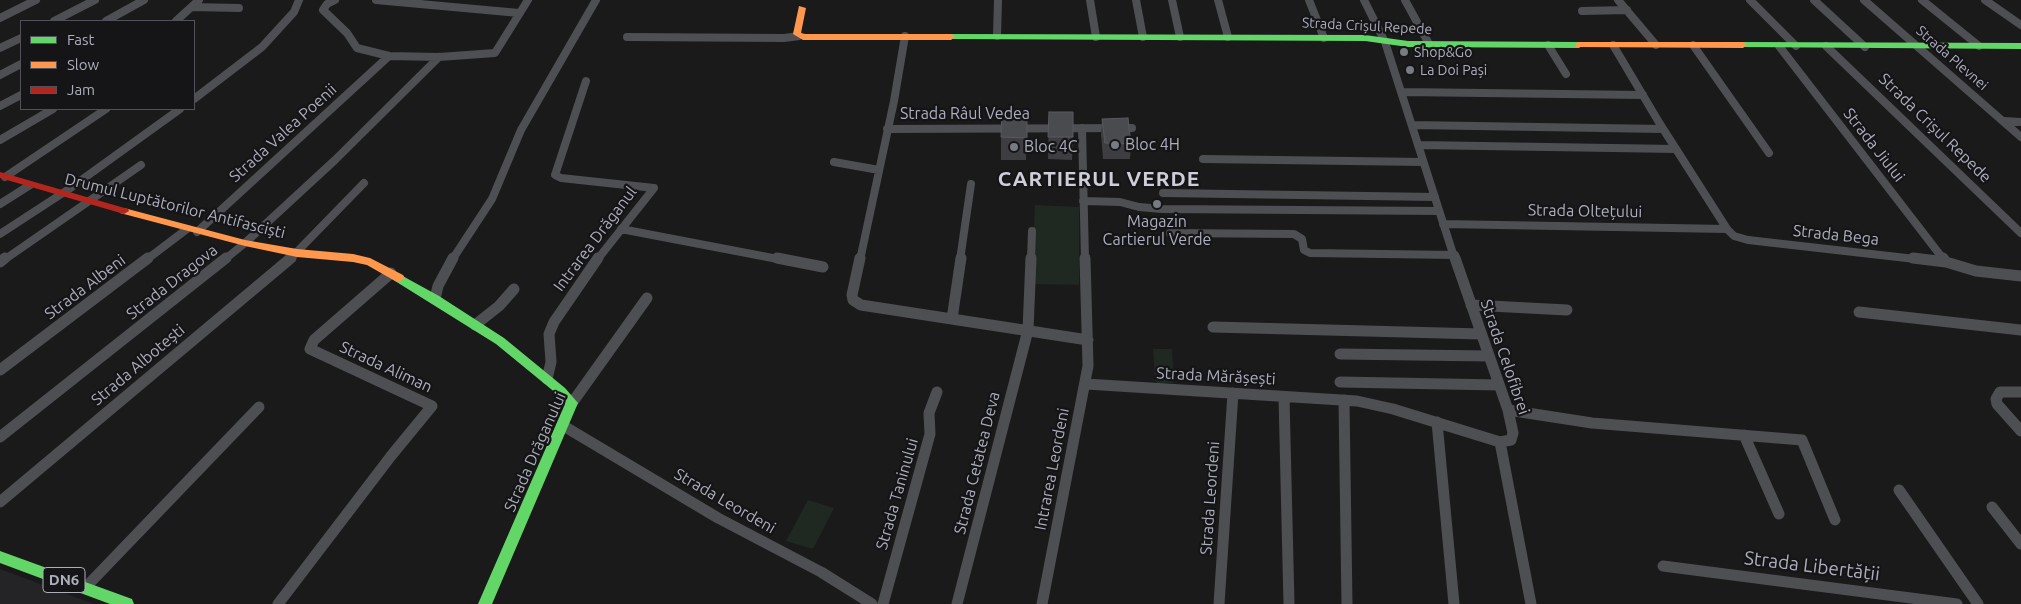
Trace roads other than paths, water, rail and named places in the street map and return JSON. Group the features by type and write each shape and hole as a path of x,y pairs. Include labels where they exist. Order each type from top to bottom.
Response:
{"street":[{"path":"0,18 36,0"},
{"path":"56,20 95,0"},
{"path":"108,20 144,0"},
{"path":"177,20 199,0"},
{"path":"195,98 251,56 294,12 299,0"},
{"path":"335,0 326,4 323,10 358,48 389,56 439,57 495,53 528,0"},
{"path":"376,0 519,13"},
{"path":"435,299 438,286 447,267 492,199 521,130 596,0"},
{"path":"997,36 998,0"},
{"path":"1090,0 1096,37"},
{"path":"1136,0 1143,37"},
{"path":"1172,0 1180,37"},
{"path":"1218,0 1228,37"},
{"path":"1308,0 1324,38"},
{"name":"Strada Celofibrei","path":"1364,0 1385,42 1443,224 1508,410 1513,437 1507,442 1500,442"},
{"path":"1404,0 1429,44"},
{"path":"1618,0 1656,45"},
{"path":"1750,0 1796,46"},
{"path":"1814,0 1865,47"},
{"name":"Strada Plevnei","path":"1864,0 2021,136"},
{"path":"1922,0 1979,46"},
{"path":"1985,0 2021,25"},
{"path":"192,7 239,8"},
{"path":"627,37 784,38 799,36 797,34 802,8"},
{"path":"1582,11 1628,10"},
{"name":"Strada Crișul Repede","path":"799,36 1365,38 1385,42 1429,44 1865,47 2021,46"},
{"name":"Strada Râul Vedea","path":"905,36 852,300 861,305 952,319"},
{"path":"0,48 20,38"},
{"path":"1548,44 1566,74"},
{"path":"1613,45 1663,129 1727,229"},
{"path":"1693,45 1769,153"},
{"name":"Strada Jiului","path":"1778,46 1946,262"},
{"name":"Strada Crișul Repede","path":"1826,46 2021,233"},
{"name":"Strada Valea Poenii","path":"192,230 389,56"},
{"name":"Strada Dragova","path":"0,437 245,243 335,160 439,57"},
{"path":"0,75 20,65"},
{"name":"Intrarea Drăganul","path":"547,380 551,362 549,344 551,328 606,248 654,188 561,178 555,175 586,81"},
{"path":"1402,92 1643,95"},
{"path":"0,106 20,96"},
{"path":"0,140 51,110"},
{"path":"2,176 104,110"},
{"path":"0,234 62,194 179,110"},
{"path":"2004,121 2021,122"},
{"path":"1412,125 1663,129"},
{"name":"Intrarea Leordeni","path":"1042,604 1086,384 1088,340 1082,201 1082,128"},
{"name":"Strada Râul Vedea","path":"887,129 1132,128"},
{"path":"1418,145 1676,149"},
{"path":"1203,158 1424,162"},
{"path":"834,162 879,170"},
{"path":"0,262 141,165"},
{"name":"Drumul Luptătorilor Antifasciști","path":"2,176 89,202 245,243 297,253 362,259 391,273 435,299 500,341 547,380"},
{"name":"Strada Albotești","path":"0,502 297,253 364,183"},
{"path":"970,184 952,319 1088,340"},
{"path":"0,204 30,185"},
{"path":"1163,193 1434,197"},
{"path":"1082,201 1120,202 1139,207 1162,209 1439,211"},
{"name":"Strada Oltețului","path":"1443,224 1727,229"},
{"name":"Strada Bega","path":"1727,229 1734,236 1748,240 1946,262 1976,271 2021,276"},
{"name":"Strada Albeni","path":"0,370 192,230"},
{"path":"621,230 823,267"},
{"name":"Strada Cetatea Deva","path":"957,604 1028,330 1032,231"},
{"path":"1170,233 1294,234 1302,239 1304,250 1310,253 1455,255"},
{"name":"Strada Aliman","path":"278,604 391,456 432,406 310,349 314,340 391,273"},
{"path":"475,325 499,306 514,289"},
{"name":"Strada Drăganului","path":"484,604 572,404 647,298"},
{"path":"1471,305 1567,310"},
{"path":"1859,312 2021,330"},
{"path":"1214,327 1481,334"},
{"path":"1340,354 1489,356"},
{"path":"547,380 572,404"},
{"path":"1340,382 1499,384"},
{"name":"Strada Mărășești","path":"1086,384 1344,400 1378,405 1500,442"},
{"name":"Strada Taninului","path":"883,604 930,434 929,413 936,392"},
{"path":"2021,392 2000,392 1996,399 1997,404 2021,430"},
{"name":"Strada Leordeni","path":"1219,604 1233,394"},
{"path":"1284,397 1289,604"},
{"path":"1344,400 1347,604"},
{"path":"84,588 259,407"},
{"path":"1508,410 1592,423 1802,440 1835,520"},
{"path":"1437,422 1454,604"},
{"name":"Strada Leordeni","path":"562,425 718,518 837,581 872,604"},
{"path":"1744,435 1778,514"},
{"path":"1500,442 1531,604"},
{"path":"1899,490 1978,604"},
{"path":"1992,506 2021,544"},
{"name":"DN6","path":"0,557 127,604"},
{"name":"Strada Libertății","path":"1663,566 1957,604"}],"place":[{"name":"Shop&Go","path":"1404,52"},
{"name":"La Doi Pași","path":"1410,70"},
{"name":"Bloc 4H","path":"1115,145"},
{"name":"Bloc 4C","path":"1014,147"},
{"name":"Magazin Cartierul Verde","path":"1157,204"}],"district":[{"name":"CARTIERUL VERDE","path":"1099,179"}]}
